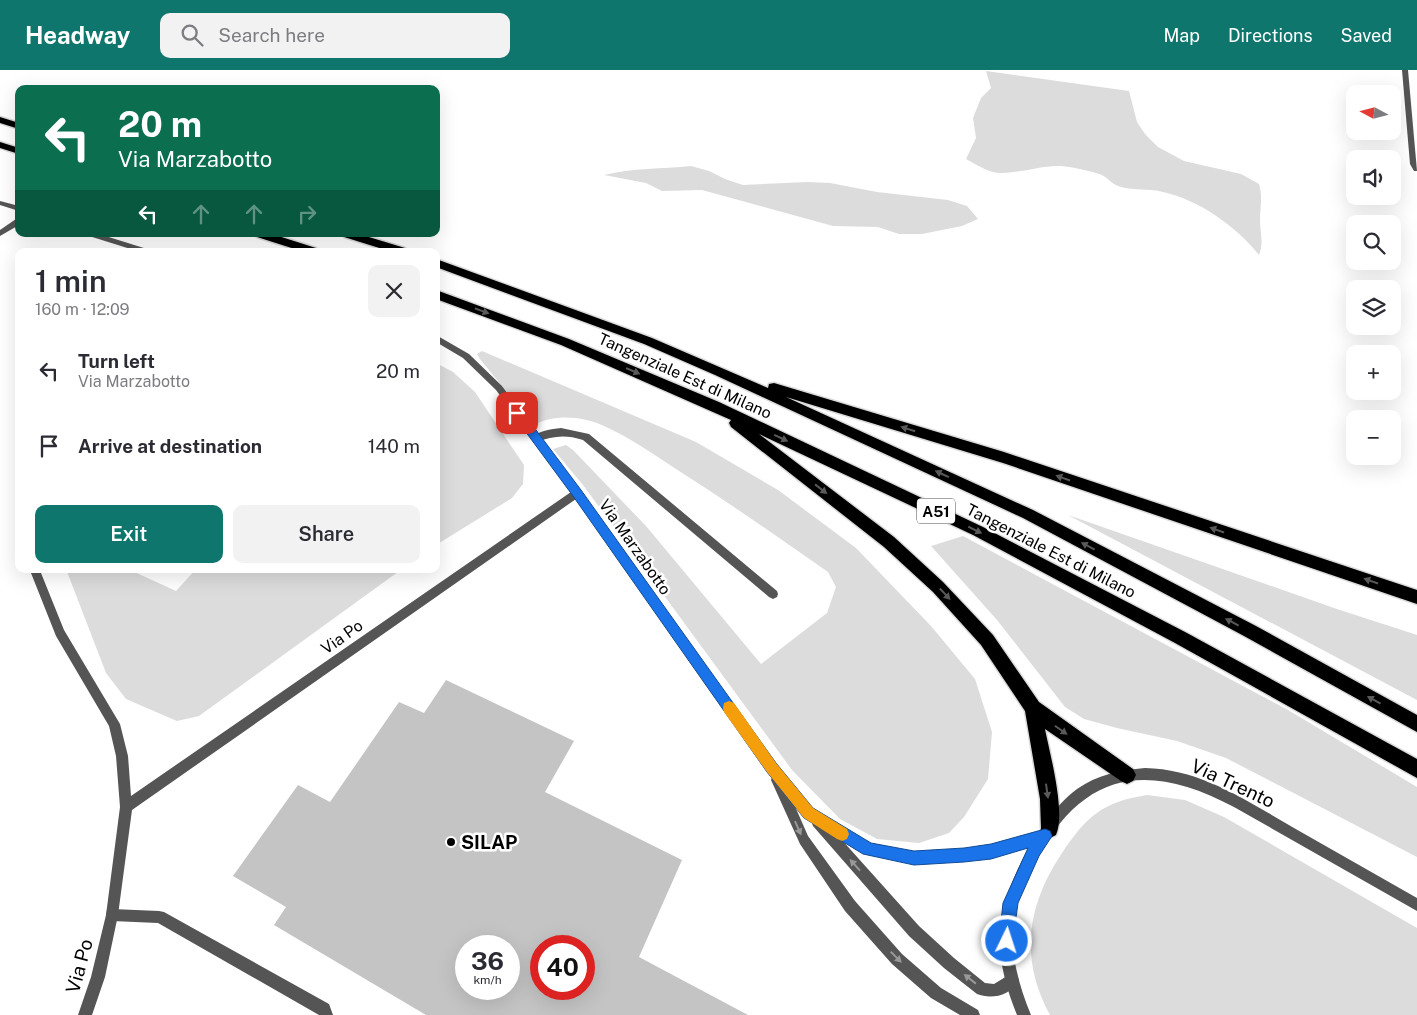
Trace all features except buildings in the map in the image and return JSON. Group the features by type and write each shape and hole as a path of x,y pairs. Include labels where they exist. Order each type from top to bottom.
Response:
{"highway":[{"path":"0,120 15,125"},
{"path":"0,145 15,150"},
{"path":"270,237 303,248"},
{"path":"357,237 392,248"},
{"name":"Tangenziale Est di Milano","path":"440,264 648,341 720,372 1028,514 1250,631 1417,724"},
{"name":"Tangenziale Est di Milano","path":"440,295 565,342 714,406 978,531 1181,638 1417,769"},
{"path":"720,372 1004,458 1417,597"},
{"path":"714,406 889,542 938,587 987,640 1033,708 1127,775"},
{"path":"1033,708 1049,799 1047,832"}],"street":[{"path":"1404,70 1414,164 1417,169"},
{"path":"0,203 15,208"},
{"path":"0,234 15,224"},
{"path":"101,237 135,248"},
{"name":"Via Marzabotto","path":"440,340 466,356 499,388 577,493 772,768 809,813 914,930 950,963 982,989 996,990 1012,980"},
{"path":"536,438 552,432 567,431 586,437 773,594"},
{"name":"Via Po","path":"126,808 577,493"},
{"name":"Via Po","path":"38,573 60,633 114,724 122,756 126,808 112,915 98,977 85,1015"},
{"name":"Via Marzabotto","path":"772,768 804,840 850,906 897,959 923,983 973,1015"},
{"name":"Via Trento","path":"1024,1015 1012,980 1007,941 1010,903 1034,851 1047,832 1080,794 1103,781 1127,775 1153,774 1186,779 1229,798 1417,905"},
{"name":"Via Marzabotto","path":"809,813 868,849 914,858 991,852 1047,832"},
{"path":"112,915 159,917 324,1009 326,1015"}],"shaded area":[{"path":"986,71 1129,91 1137,122 1145,134 1158,147 1184,161 1241,174 1259,184 1262,241 1259,255 1228,224 1203,208 1177,196 1158,191 1123,188 1102,175 1071,167 1054,166 997,173 966,159 976,138 973,118 981,98 991,88"},
{"path":"691,166 743,185 807,182 830,183 877,192 948,200 967,206 978,219 962,226 922,234 899,234 878,227 833,226 702,190 662,191 646,183 604,175 636,170"},
{"path":"482,351 696,442 778,490 856,548 931,626 975,679 992,732 988,779 964,817 949,833 919,843 877,839 840,819 792,770 583,485 553,449 566,445 573,450 646,526 761,664 827,613 836,587 828,572 715,494 613,430 578,418 551,419 534,425 480,359 477,354"},
{"path":"440,365 453,372 475,392 524,465 523,484 512,498 440,543"},
{"path":"1068,515 1417,635 1417,700"},
{"path":"963,536 1288,710 1417,787 1417,857 1226,758 1177,741 1084,719 1065,707 997,620 931,546"},
{"path":"68,573 137,573 176,591 192,573 396,573 199,716 177,721 126,699 106,673"},
{"path":"1147,795 1185,800 1224,817 1417,928 1417,1015 1050,1015 1040,994 1031,952 1031,932 1041,892 1062,853 1088,821 1097,813 1118,802"}],"slow traffic":[{"path":"729,708 772,768 809,813 842,834"}],"place":[{"name":"SILAP","path":"451,842"}],"route":[{"path":"517,413 577,493 772,768 809,813 868,849 914,858 991,852 1045,836 1034,851 1010,903 1007,941"}]}
